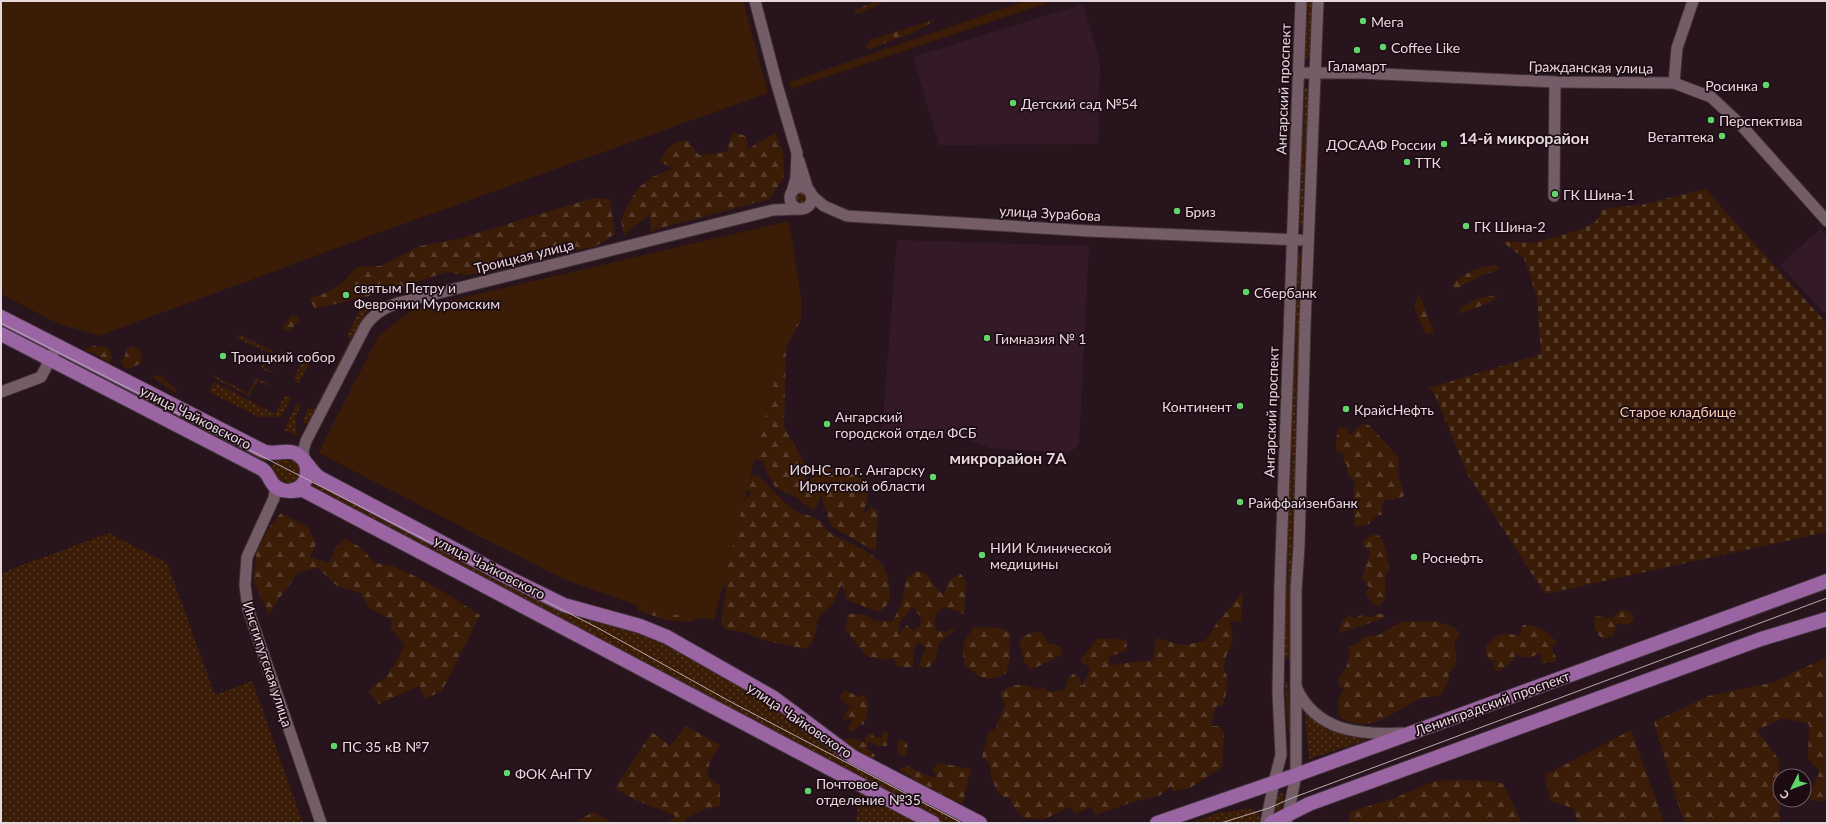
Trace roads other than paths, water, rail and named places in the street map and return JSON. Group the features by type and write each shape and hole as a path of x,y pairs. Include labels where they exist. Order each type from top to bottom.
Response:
{"main road":[{"name":"улица Чайковского","path":"1,317 263,451 274,454 286,452 297,454 313,473 320,478 500,573 564,604 640,626 667,637 774,698 853,757 980,823"},
{"name":"улица Чайковского","path":"1,334 268,477"},
{"path":"286,452 277,455 270,463 268,470 268,477 281,490 303,490 933,823"},
{"path":"295,489 307,477 306,463"},
{"name":"Ленинградский проспект","path":"1157,823 1296,775 1827,581"},
{"path":"1271,823 1287,819 1309,804 1688,665 1761,639 1827,619"}],"street":[{"path":"755,1 796,153 810,192 810,204 801,209 792,204 792,194 796,178 796,153"},
{"name":"Ангарский проспект","path":"1266,823 1281,755 1278,663 1285,420 1301,1"},
{"path":"1287,819 1296,775 1296,591 1318,1"},
{"path":"1674,84 1677,48 1694,1"},
{"name":"Гражданская улица","path":"1299,73 1555,82 1674,84 1711,97 1740,124 1827,221"},
{"path":"1554,196 1555,82"},
{"path":"773,210 800,187 810,192"},
{"name":"улица Зурабова","path":"810,192 826,207 846,216 1082,230 1309,240"},
{"name":"Троицкая улица","path":"306,441 366,325 374,315 384,308 398,303 773,210 801,209 846,216"},
{"path":"1,392 41,377 57,346"},
{"path":"286,452 297,448 306,441"},
{"path":"306,441 303,451 306,463"},
{"name":"Институтская улица","path":"268,477 275,492 272,504 247,557 245,584 248,609 321,823"},
{"path":"272,504 281,495 295,489"},
{"path":"1278,663 1295,664"},
{"path":"1295,685 1300,696 1310,709 1322,718 1337,726 1363,733 1409,733"}],"tram line":[{"path":"1,323 598,628 731,702 962,823"},
{"path":"1221,823 1269,808 1292,798 1827,598"}],"place":[{"name":"Мега","path":"1363,21"},
{"name":"Coffee Like","path":"1383,47"},
{"name":"Галамарт","path":"1357,50"},
{"name":"Росинка","path":"1766,85"},
{"name":"Детский сад №54","path":"1013,103"},
{"name":"Перспектива","path":"1711,120"},
{"name":"Ветаптека","path":"1722,136"},
{"name":"ДОСААФ России","path":"1444,144"},
{"name":"ТТК","path":"1407,162"},
{"name":"ГК Шина-1","path":"1555,194"},
{"name":"Бриз","path":"1177,211"},
{"name":"ГК Шина-2","path":"1466,226"},
{"name":"Сбербанк","path":"1246,292"},
{"name":"святым Петру и Февронии Муромским","path":"346,295"},
{"name":"Гимназия № 1","path":"987,338"},
{"name":"Троицкий собор","path":"223,356"},
{"name":"Континент","path":"1240,406"},
{"name":"КрайсНефть","path":"1346,409"},
{"name":"Ангарский городской отдел ФСБ","path":"827,424"},
{"name":"ИФНС по г. Ангарску Иркутской области","path":"933,477"},
{"name":"Райффайзенбанк","path":"1240,502"},
{"name":"НИИ Клинической медицины","path":"982,555"},
{"name":"Роснефть","path":"1414,557"},
{"name":"ПС 35 кВ №7","path":"334,746"},
{"name":"ФОК АнГТУ","path":"507,773"},
{"name":"Почтовое отделение №35","path":"808,791"}],"district":[{"name":"14-й микрорайон","path":"1524,137"},
{"name":"микрорайон 7А","path":"1008,457"}],"park label":[{"name":"Старое кладбище","path":"1678,411"}]}
